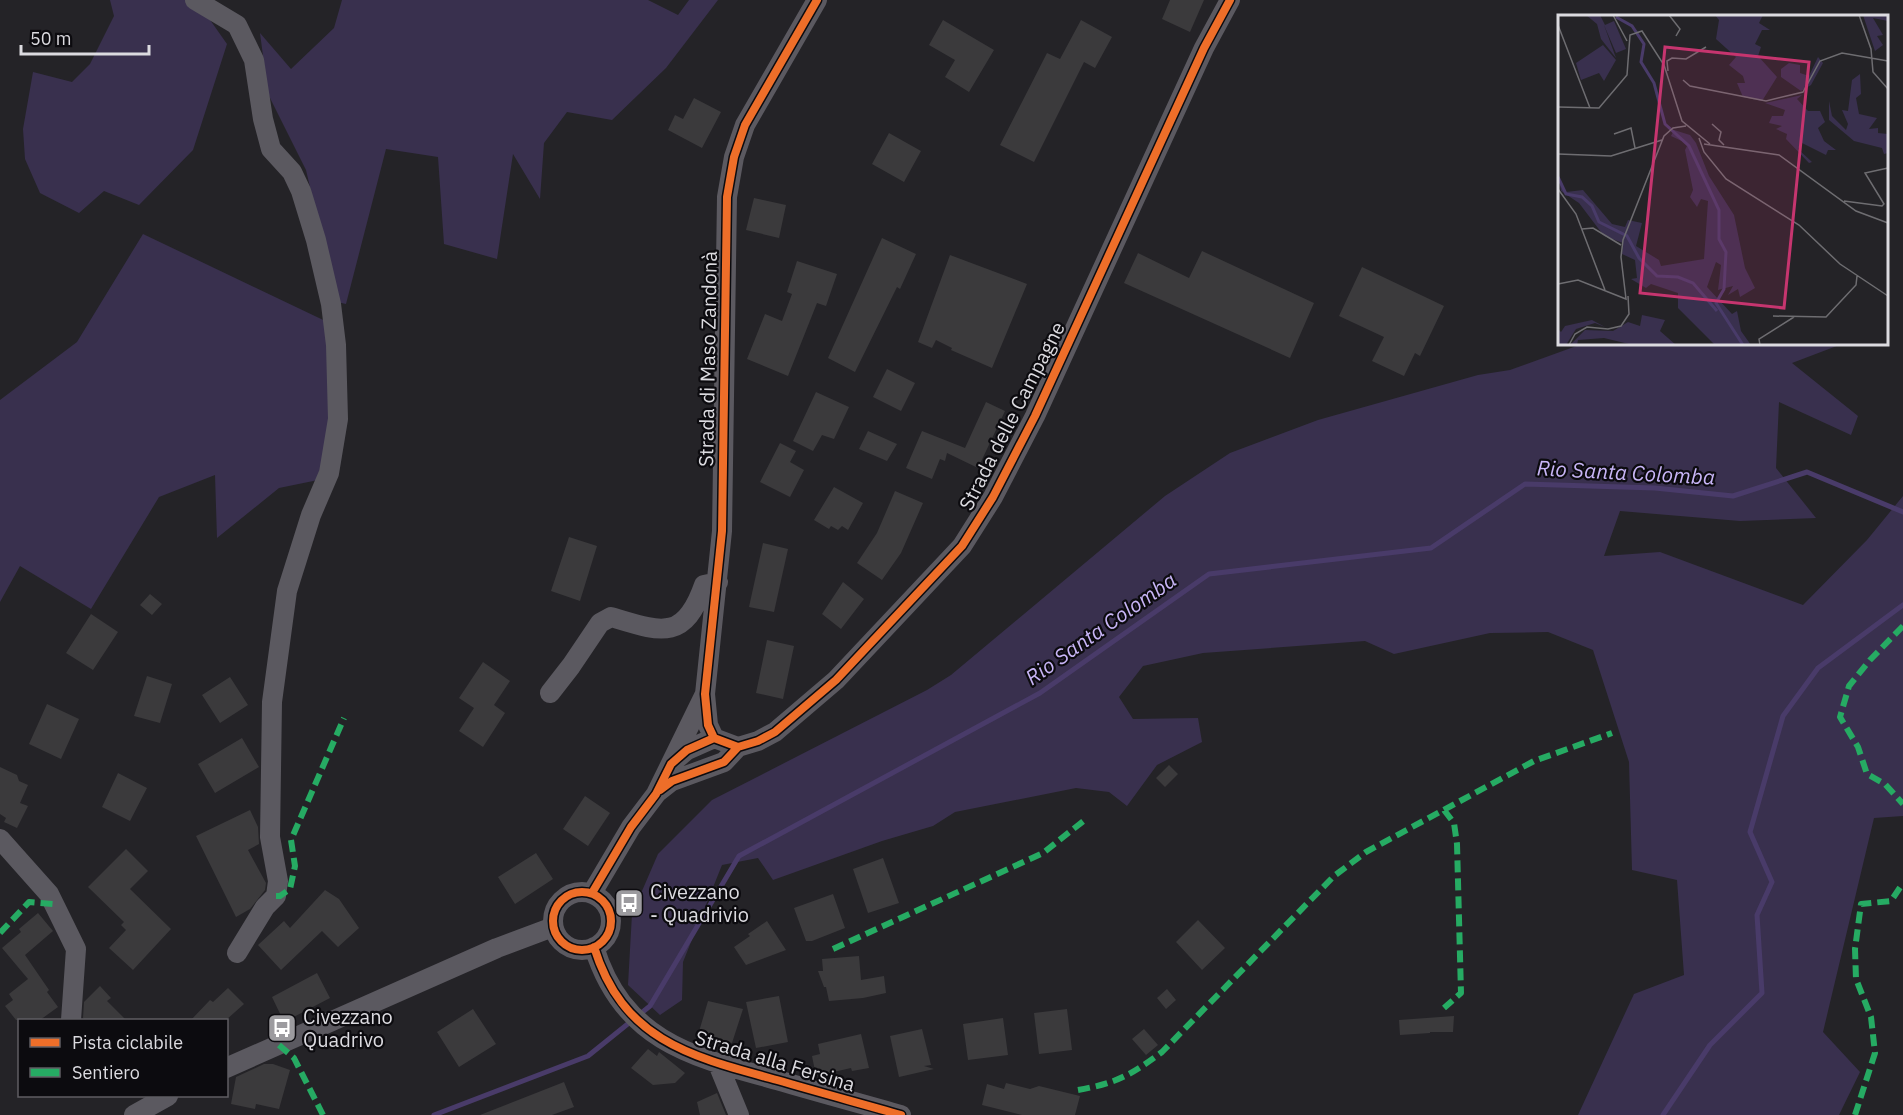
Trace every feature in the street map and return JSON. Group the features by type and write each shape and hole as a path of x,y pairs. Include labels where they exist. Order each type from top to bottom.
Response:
{"street":[{"path":"195,0 237,25 254,60 263,119 271,149 292,172 316,240 331,304 336,345 338,419 329,473 311,515 287,591 272,702 270,837 278,881 276,896 264,907 237,953"},
{"name":"Strada di Maso Zandonà","path":"714,738 708,725 705,694 718,582 722,519 727,197 734,157 745,125 817,0"},
{"name":"Strada delle Campagne","path":"656,794 672,781 724,762 738,747 758,741 775,732 836,680 962,546 993,497 1035,416 1198,58 1230,0"},
{"path":"550,693 572,666 600,623 606,618 611,616 647,627 672,629 688,617 697,604 704,585 718,582"},
{"path":"592,893 631,827 656,794 705,694"},
{"path":"694,773 714,738"},
{"path":"671,764 687,750 714,738 738,747"},
{"path":"0,839 49,894 75,949 71,1019"},
{"path":"577,892 592,893 603,901 610,913 610,926 604,938 594,947 582,950 569,947 559,939 553,927 554,912 562,898 577,892"},
{"path":"228,1067 497,948 553,927"},
{"name":"Strada alla Fersina","path":"594,947 614,992 625,1006 645,1027 684,1052 850,1109 901,1115"},
{"path":"718,1064 739,1115"},
{"path":"134,1115 165,1097"}],"shaded area":[{"path":"110,0 196,0 227,44 193,150 139,205 104,191 79,213 40,193 25,159 23,129 33,72 72,82 90,64 114,16"},
{"path":"342,0 648,0 678,15 689,0 718,0 666,68 612,120 567,112 544,143 540,199 513,154 497,259 444,244 438,157 386,149 346,304 337,302 306,170 268,94 260,33 291,69 334,28"},
{"path":"143,234 340,328 347,414 318,480 279,488 217,538 215,475 159,497 91,609 20,566 0,602 0,400 77,342"},
{"path":"1579,345 1839,345 1792,363 1858,416 1851,435 1779,402 1776,468 1816,518 1740,521 1620,511 1604,556 1660,552 1803,605 1867,540 1903,496 1903,816 1874,818 1823,1032 1860,1072 1839,1115 1578,1115 1634,994 1684,975 1677,880 1632,870 1629,762 1593,650 1548,632 1490,633 1394,654 1365,641 1203,653 1143,666 1119,697 1133,719 1198,718 1202,742 1157,765 1127,806 1109,792 1076,788 955,812 933,826 882,841 773,880 758,858 722,865 683,962 682,1000 660,1015 628,985 632,914 658,854 712,800 927,690 951,675 1165,496 1230,453 1318,420 1478,375 1510,370"}],"building":[{"path":"1170,0 1204,0 1190,32 1162,19"},
{"path":"943,20 994,50 969,92 945,77 955,60 929,45"},
{"path":"1081,20 1112,37 1095,68 1084,62 1034,162 1000,145 1047,53 1060,59"},
{"path":"694,98 721,112 702,148 668,130 675,115 683,119"},
{"path":"889,133 921,151 904,182 872,164"},
{"path":"754,198 786,205 779,238 746,230"},
{"path":"882,238 916,254 900,289 897,287 855,372 828,358"},
{"path":"1202,251 1314,303 1290,358 1124,283 1138,253 1189,278"},
{"path":"950,255 1027,284 992,368 951,350 952,348 936,340 932,348 918,342"},
{"path":"797,261 837,274 826,306 817,303 788,376 747,359 765,314 782,321 792,294 787,292"},
{"path":"1362,267 1444,306 1420,356 1415,353 1404,376 1372,361 1384,337 1339,316"},
{"path":"887,369 915,383 901,411 873,397"},
{"path":"816,392 849,407 834,439 822,435 813,451 793,441"},
{"path":"986,402 1005,411 978,468 947,453 945,461 940,459 932,479 906,468 922,431 965,448"},
{"path":"868,431 897,444 887,461 859,449"},
{"path":"780,443 796,451 790,462 804,470 790,497 760,482"},
{"path":"834,487 863,503 848,530 842,526 838,530 831,526 829,529 814,520"},
{"path":"895,491 923,503 901,553 882,580 857,563 877,533"},
{"path":"569,537 597,546 580,601 551,591"},
{"path":"763,543 788,549 774,612 749,607"},
{"path":"843,582 864,599 841,629 822,614"},
{"path":"150,594 162,604 152,615 140,605"},
{"path":"91,614 118,632 93,670 66,653"},
{"path":"767,640 794,646 783,699 756,693"},
{"path":"483,662 510,681 494,705 505,713 483,747 459,731 474,708 459,698"},
{"path":"147,676 172,684 160,723 134,716"},
{"path":"230,677 248,705 220,723 202,695"},
{"path":"47,704 79,719 61,759 29,744"},
{"path":"242,738 259,767 215,793 198,764"},
{"path":"1169,765 1178,774 1165,787 1156,778"},
{"path":"0,767 17,775 19,781 28,785 20,803 28,806 17,828 4,822 6,818 0,814"},
{"path":"118,773 147,788 130,821 102,807"},
{"path":"585,796 610,813 588,846 563,829"},
{"path":"250,810 258,827 259,844 248,850 266,883 265,890 250,909 236,917 196,836"},
{"path":"126,849 148,871 130,889 171,929 133,970 109,948 126,930 121,925 124,922 88,887"},
{"path":"536,853 553,879 515,904 498,877"},
{"path":"883,858 899,903 868,913 853,869"},
{"path":"325,890 339,899 359,928 338,947 322,931 281,970 258,945 284,921 290,928"},
{"path":"833,894 845,928 812,941 806,941 794,908"},
{"path":"38,913 53,931 25,955 58,1007 41,1019 16,1020 5,1006 13,1000 9,994 28,979 2,948 21,932 19,929"},
{"path":"1198,920 1225,948 1202,970 1176,942"},
{"path":"767,921 786,950 746,965 734,947"},
{"path":"859,956 861,980 884,976 886,993 829,1001 826,987 818,971 823,971 822,959"},
{"path":"317,973 330,998 284,1022 272,997"},
{"path":"100,986 111,998 107,1001 125,1019 84,1019 84,1002"},
{"path":"228,988 244,1004 227,1019 192,1019 210,1000 213,1002"},
{"path":"1167,989 1176,1000 1166,1009 1157,998"},
{"path":"779,996 788,1042 756,1048 746,1002"},
{"path":"708,1001 743,1009 732,1043 698,1035"},
{"path":"473,1009 496,1044 459,1067 437,1032"},
{"path":"1067,1009 1072,1050 1039,1054 1034,1013"},
{"path":"1454,1016 1453,1032 1400,1035 1399,1020"},
{"path":"1003,1018 1008,1055 968,1060 963,1024"},
{"path":"922,1029 931,1065 924,1066 934,1069 899,1077 890,1036"},
{"path":"1144,1029 1158,1045 1146,1055 1132,1039"},
{"path":"861,1034 869,1068 852,1071 851,1068 816,1076 812,1056 820,1054 818,1044"},
{"path":"648,1049 657,1056 659,1052 685,1073 675,1083 653,1085 631,1068"},
{"path":"264,1064 273,1064 290,1070 279,1109 256,1104 255,1109 231,1104 236,1077"},
{"path":"564,1082 574,1107 552,1115 480,1115"},
{"path":"1006,1083 1030,1089 1039,1086 1080,1096 1075,1115 1022,1115 982,1105 987,1084 1004,1089"},
{"path":"717,1093 726,1115 700,1115 697,1102"}],"waterway":[{"name":"Rio Santa Colomba","path":"434,1115 588,1056 650,1006 739,856 1040,693 1209,574 1431,548 1525,484 1655,488 1733,496 1807,472 1903,512"},
{"path":"1663,1115 1710,1045 1762,993 1757,915 1772,882 1750,832 1783,716 1818,668 1903,605"}],"marked path":[{"path":"1903,626 1849,686 1840,717 1858,747 1867,774 1885,784 1903,804"},
{"path":"276,896 290,889 295,866 291,840 344,718"},
{"path":"1078,1090 1123,1077 1162,1052 1334,876 1366,852 1534,761 1612,733"},
{"path":"1444,810 1454,823 1457,844 1461,993 1444,1008"},
{"path":"833,949 1043,853 1086,819"},
{"path":"1855,1115 1875,1053 1871,1017 1856,979 1855,949 1861,904 1891,901 1903,883"},
{"path":"0,933 29,902 53,904"},
{"path":"279,1045 294,1058 323,1115"}],"cycle path":[{"path":"714,738 708,725 705,694 722,531 727,197 734,157 745,125 817,0"},
{"path":"714,738 738,747 758,741 775,732 836,680 962,546 993,497 1035,416 1204,48 1230,0"},
{"path":"592,893 631,827 656,794 671,764 687,750 714,738"},
{"path":"660,790 672,781 724,762 738,747"},
{"path":"582,892 598,897 606,905 611,921 606,937 598,945 582,950 566,945 558,937 553,921 558,905 566,897 582,892"},
{"path":"594,947 607,979 623,1004 642,1024 664,1040 689,1053 717,1063 901,1115"}],"place":[{"name":"Civezzano - Quadrivio","path":"629,903"},
{"name":"Civezzano Quadrivo","path":"282,1028"}]}
